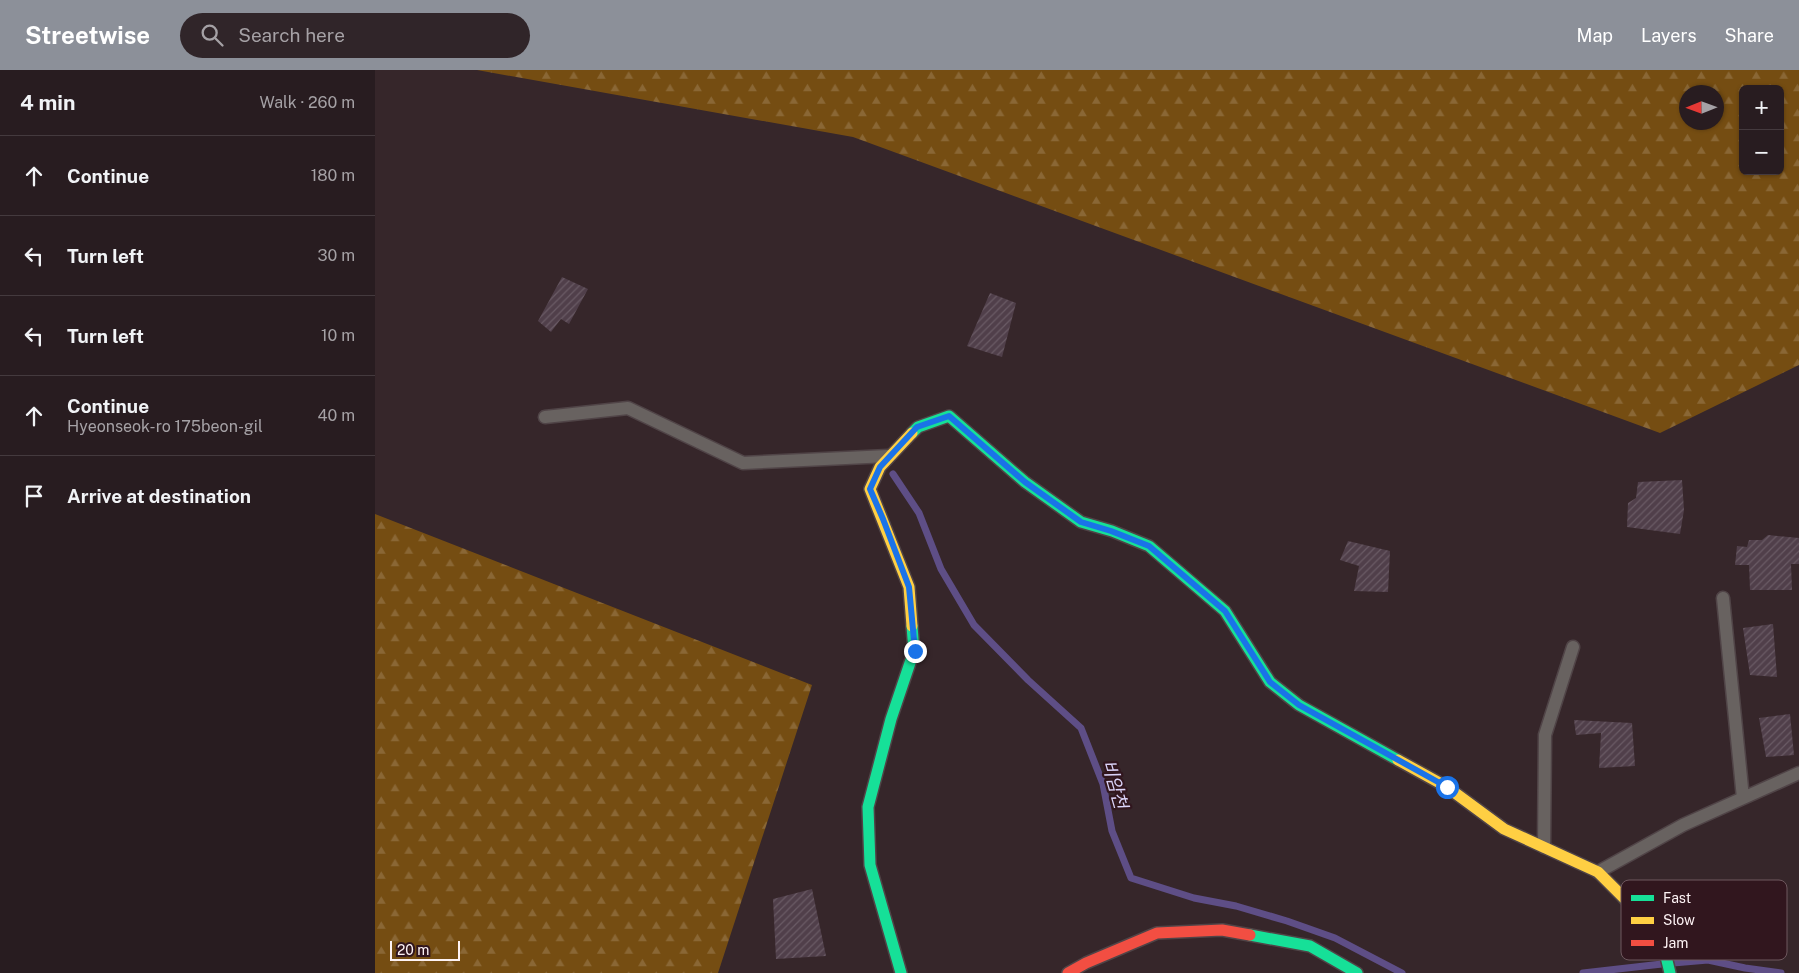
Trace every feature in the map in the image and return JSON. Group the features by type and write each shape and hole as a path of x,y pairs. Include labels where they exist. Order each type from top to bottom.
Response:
{"street":[{"path":"901,973 870,866 868,807 891,719 915,651 909,587 870,489 880,467 917,427 949,416 1025,482 1081,522 1149,546 1225,611 1270,682 1299,705 1447,787 1503,829 1599,872 1621,895"},
{"path":"1067,973 1157,933 1222,930 1310,946 1357,973"},
{"path":"1667,960 1670,973"}],"lane":[{"path":"545,417 629,408 743,463 891,456"},
{"path":"1723,598 1743,798"},
{"path":"1544,847 1545,735 1573,647"},
{"path":"1599,872 1683,824 1799,773"}],"green space":[{"path":"477,70 1799,70 1799,365 1660,433 853,137"},
{"path":"375,514 812,685 718,973 375,973"}],"building":[{"path":"562,277 588,289 569,324 561,319 551,332 538,321"},
{"path":"990,293 1016,303 1002,357 967,346"},
{"path":"1682,480 1684,510 1680,534 1627,527 1628,503 1636,498 1638,482"},
{"path":"1768,535 1799,538 1799,564 1791,564 1792,590 1750,590 1749,565 1735,565 1737,546 1747,547 1749,540 1762,540"},
{"path":"1348,541 1390,551 1388,592 1354,591 1359,566 1340,560"},
{"path":"1773,624 1777,677 1750,675 1743,628"},
{"path":"1790,714 1794,755 1766,757 1759,718"},
{"path":"1574,720 1632,723 1635,766 1599,768 1601,733 1576,735"},
{"path":"812,889 826,956 776,959 773,899"}],"waterway":[{"name":"비암천","path":"893,474 919,513 941,569 974,625 1028,680 1081,728 1103,784 1112,831 1131,878 1194,898 1236,906 1287,921 1335,938 1402,973"},
{"name":"비암천","path":"1673,963 1708,960 1781,973"},
{"name":"비암천","path":"1583,973 1662,964"}],"traffic: fast":[{"path":"912,433 918,427 949,416 1025,482 1081,522 1112,531 1149,546 1225,611 1270,682 1299,705 1398,760"},
{"path":"901,973 870,865 868,807 891,719 914,651 912,626"},
{"path":"1250,935 1310,946 1357,973"},
{"path":"1667,960 1670,973"}],"traffic: slow":[{"path":"912,433 880,467 870,489 909,587 912,626"},
{"path":"1398,760 1447,787 1504,829 1598,872 1621,895"}],"traffic: jam":[{"path":"1068,973 1086,963 1157,933 1222,930 1250,935"}],"route":[{"path":"915,651 909,587 870,489 880,467 917,427 949,416 1025,482 1081,522 1149,546 1183,574 1225,611 1270,682 1299,705 1447,787"}]}
